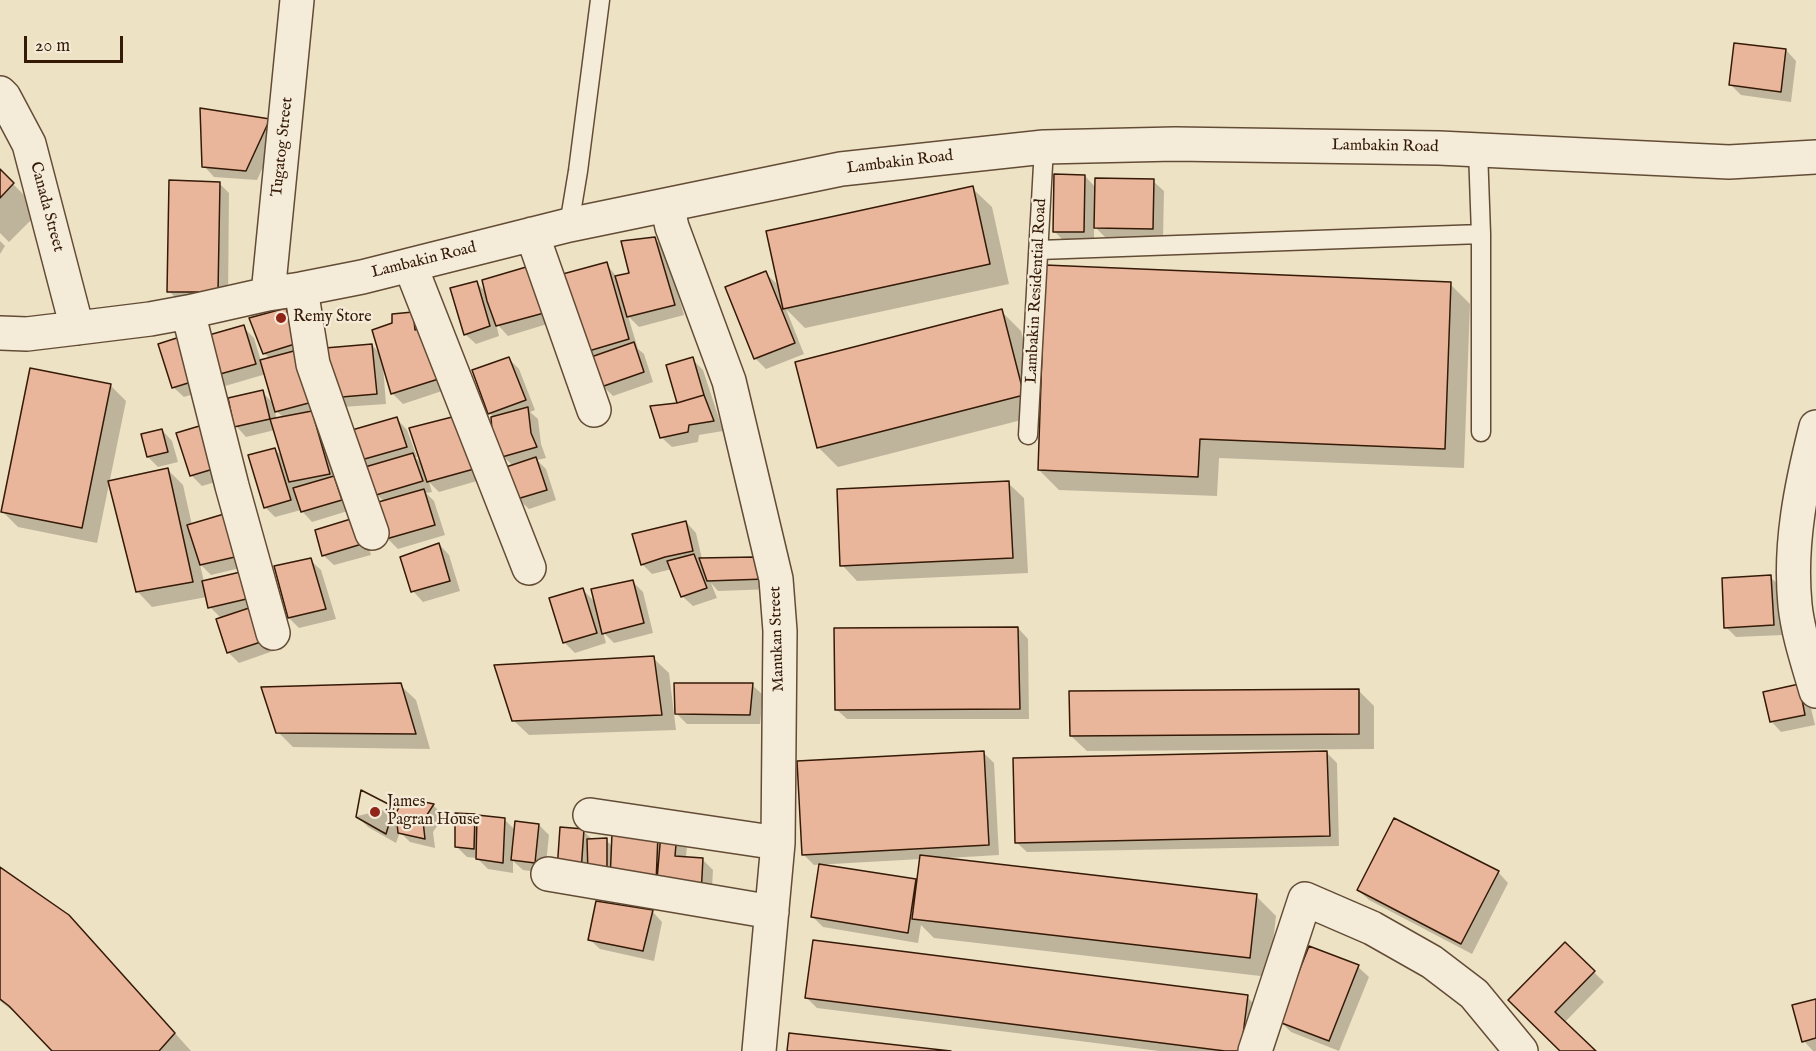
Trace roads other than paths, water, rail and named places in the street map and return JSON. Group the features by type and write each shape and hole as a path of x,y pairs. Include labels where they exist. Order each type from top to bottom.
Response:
{"street":[{"name":"Tugatog Street","path":"268,294 297,0"},
{"name":"Canada Street","path":"0,93 29,144 77,328"},
{"name":"Lambakin Road","path":"0,333 27,334 188,312 410,265 569,225 841,169 1044,147 1175,144 1426,147 1729,162 1816,157"},
{"name":"Manukan Street","path":"667,205 672,227 729,381 776,579 780,631 778,843 759,1051"},
{"path":"532,234 594,410"},
{"path":"410,265 529,568"},
{"path":"302,289 313,364 372,534"},
{"path":"188,312 232,486 273,633"},
{"path":"1816,427 1811,471 1794,542 1795,606 1816,691"},
{"path":"590,815 778,843"},
{"path":"548,874 772,912"},
{"path":"1255,1051 1305,899 1372,928 1432,962 1474,994 1521,1051"}],"lane":[{"path":"569,225 600,0"},
{"name":"Lambakin Residential Road","path":"1028,435 1044,147"},
{"path":"1478,150 1481,234 1481,432"},
{"path":"1039,250 1481,234"}],"place":[{"name":"Remy Store","path":"281,318"},
{"name":"James Pagran House","path":"375,812"}]}
